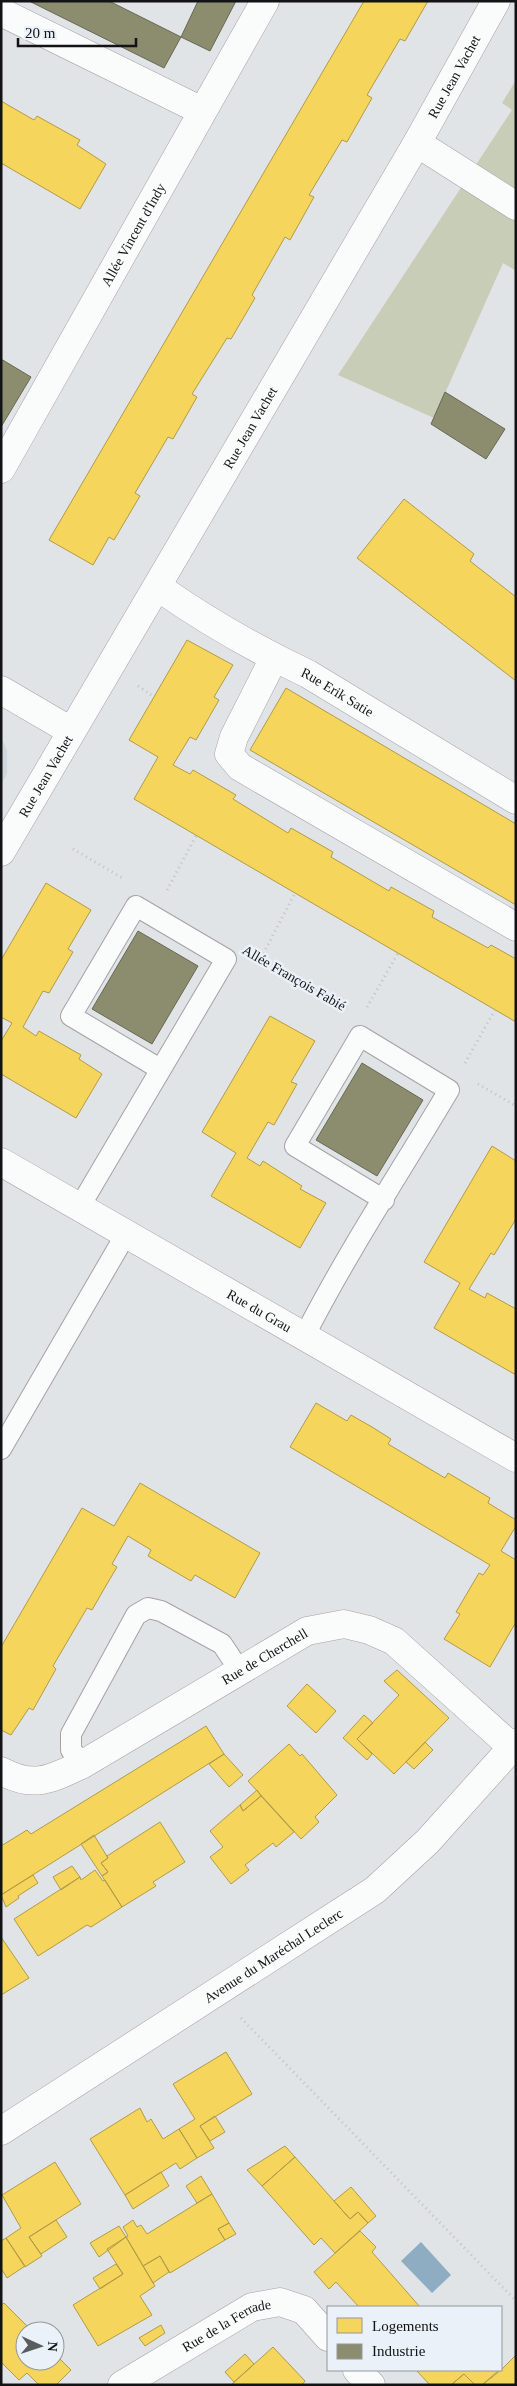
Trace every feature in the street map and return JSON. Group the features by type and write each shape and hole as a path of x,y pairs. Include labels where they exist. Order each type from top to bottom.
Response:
{"street":[{"name":"Allée Vincent d'Indy","path":"1,469 266,1"},
{"name":"Rue Jean Vachet","path":"1,852 418,143 496,1"},
{"path":"1,12 202,111"},
{"path":"418,143 516,206"},
{"name":"Rue Erik Satie","path":"158,587 205,618 274,658 308,674 516,800"},
{"path":"274,658 234,737 229,754 240,767 516,928"},
{"path":"1,690 71,731"},
{"name":"Rue du Grau","path":"1,1162 516,1458"},
{"name":"Rue de Cherchell","path":"1,1771 20,1779 48,1780 84,1764 307,1632 344,1624 369,1630 394,1641 514,1745"},
{"name":"Avenue du Maréchal Leclerc","path":"1,2132 375,1890 428,1841 514,1745"},
{"name":"Rue de la Ferrade","path":"122,2385 252,2307 280,2302 304,2310 327,2336"},
{"path":"358,2371 371,2385"}],"lane":[{"path":"80,1208 226,960 136,906 71,1016 160,1070"},
{"path":"305,1335 320,1305 384,1200 449,1090 360,1036 295,1146 384,1200"},
{"path":"1,1449 126,1234"},
{"path":"84,1764 71,1750 71,1734 136,1615 148,1608 161,1611 222,1644 240,1671"}],"path":[{"path":"166,892 196,836"},
{"path":"73,849 129,882"},
{"path":"261,958 295,893"},
{"name":"Allée François Fabié","path":"252,953 353,1011"},
{"path":"366,1008 398,953"},
{"path":"464,1065 495,1010"},
{"path":"475,1082 516,1106"},
{"path":"215,1992 516,2301"}],"shaded area":[{"path":"1,737 7,750 7,774 1,784"}],"green space":[{"path":"516,80 516,271 503,263 434,418 338,375 512,110 502,103"}],"water":[{"path":"421,2242 451,2275 432,2293 401,2261"}],"building: Logements":[{"path":"364,1 428,1 405,41 400,39 367,95 372,98 347,142 342,140 309,195 314,197 290,240 285,237 252,295 255,298 231,339 227,338 192,394 197,397 173,439 168,437 135,493 140,496 114,540 109,537 93,565 49,540"},
{"path":"1,101 34,120 37,116 80,140 77,145 106,164 80,209 1,163"},
{"path":"404,499 474,554 470,561 516,597 516,681 357,558"},
{"path":"187,640 233,665 214,697 219,700 196,740 190,737 173,765 190,774 193,770 236,795 233,799 288,833 291,828 333,852 331,857 389,891 391,887 434,911 432,917 488,948 491,945 516,959 516,1022 134,799 158,757 129,740"},
{"path":"286,688 516,824 516,905 250,750"},
{"path":"46,883 91,910 68,949 73,952 49,993 43,991 23,1027 36,1036 39,1031 81,1055 79,1059 102,1074 76,1118 1,1074 1,1041 12,1023 1,1017 1,960"},
{"path":"270,1016 315,1041 291,1082 297,1084 274,1125 268,1122 247,1158 260,1166 263,1161 302,1186 300,1189 326,1203 300,1248 211,1196 236,1153 202,1132"},
{"path":"492,1146 516,1161 516,1219 494,1255 491,1253 469,1289 485,1298 487,1293 516,1309 516,1375 434,1328 460,1283 424,1262"},
{"path":"316,1403 347,1421 351,1415 372,1427 391,1439 388,1444 445,1478 448,1473 490,1498 488,1503 516,1520 516,1526 501,1551 516,1560 516,1622 490,1667 444,1639 460,1614 456,1612 479,1573 483,1575 490,1565 290,1447"},
{"path":"140,1483 260,1553 235,1598 195,1575 191,1581 148,1556 151,1550 128,1536 112,1564 117,1567 92,1610 87,1608 53,1666 56,1669 33,1710 29,1708 11,1735 1,1730 1,1647 82,1508 114,1526"},
{"path":"397,1670 449,1718 394,1774 357,1739 399,1695 384,1681"},
{"path":"307,1684 336,1711 316,1733 287,1706"},
{"path":"364,1715 373,1723 357,1739 372,1754 367,1760 343,1738"},
{"path":"206,1726 224,1754 1,1895 1,1846 27,1830 31,1834"},
{"path":"425,1742 433,1750 414,1769 406,1762"},
{"path":"289,1744 300,1756 302,1754 337,1795 315,1817 319,1822 301,1839 248,1781"},
{"path":"224,1754 243,1775 229,1787 209,1764"},
{"path":"257,1790 261,1796 243,1811 240,1805"},
{"path":"261,1796 294,1832 276,1847 273,1843 245,1865 249,1870 231,1884 210,1857 223,1847 210,1831 240,1805 243,1811"},
{"path":"160,1822 185,1862 153,1882 156,1886 122,1907 102,1876 108,1872 101,1863 108,1858 107,1856"},
{"path":"94,1835 108,1858 101,1863 108,1872 102,1876 81,1844"},
{"path":"72,1866 80,1877 61,1890 53,1877"},
{"path":"95,1870 103,1881 105,1880 122,1907 91,1927 87,1925 38,1956 14,1919 80,1877 81,1880"},
{"path":"33,1875 38,1883 18,1896 19,1898 6,1907 1,1895"},
{"path":"1,1937 29,1978 1,1995"},
{"path":"226,2052 252,2094 200,2126 214,2148 197,2158 179,2129 195,2119 173,2084"},
{"path":"140,2108 147,2122 151,2119 163,2139 179,2129 197,2158 180,2169 176,2163 125,2195 90,2139"},
{"path":"215,2116 225,2132 210,2141 200,2126"},
{"path":"285,2146 295,2157 262,2186 247,2170"},
{"path":"295,2157 350,2219 358,2212 368,2223 335,2253 321,2238 314,2245 262,2186"},
{"path":"55,2162 81,2204 29,2237 42,2256 25,2267 6,2238 21,2228 2,2195"},
{"path":"161,2172 169,2186 133,2209 125,2195"},
{"path":"201,2176 212,2194 197,2203 186,2186"},
{"path":"351,2187 376,2216 368,2223 358,2212 350,2219 334,2201"},
{"path":"212,2194 229,2223 218,2229 225,2240 170,2273 160,2256 143,2266 126,2237 128,2236 123,2227 133,2220 137,2227 141,2225 147,2234"},
{"path":"56,2220 67,2237 41,2254 29,2237"},
{"path":"229,2223 236,2234 225,2240 218,2229"},
{"path":"119,2226 126,2237 99,2257 90,2243"},
{"path":"360,2231 376,2247 372,2252 419,2306 358,2306 336,2282 329,2289 314,2272"},
{"path":"126,2237 155,2286 140,2296 152,2315 98,2346 73,2305 123,2274 107,2249"},
{"path":"6,2238 25,2266 7,2278 1,2268 1,2241"},
{"path":"160,2256 169,2272 153,2283 143,2266"},
{"path":"116,2264 123,2274 100,2289 93,2278"},
{"path":"4,2303 22,2321 15,2321 15,2371 65,2371 65,2364 71,2370 56,2385 39,2385 27,2373 19,2380 1,2362 1,2305"},
{"path":"161,2325 165,2333 145,2346 139,2338"},
{"path":"273,2347 305,2381 302,2385 231,2385"},
{"path":"245,2354 254,2364 234,2382 225,2372"},
{"path":"516,2355 516,2385 482,2385 502,2371"},
{"path":"417,2371 498,2371 482,2385 475,2385 464,2374 451,2385 430,2385"},
{"path":"464,2374 475,2385 451,2385"}],"building: Industrie":[{"path":"29,1 109,1 181,37 164,68"},
{"path":"198,1 236,1 210,51 181,37"},
{"path":"1,359 31,377 1,427"},
{"path":"445,392 505,429 486,459 431,424"},
{"path":"138,931 198,966 152,1044 92,1009"},
{"path":"362,1063 423,1100 377,1176 316,1140"}]}
